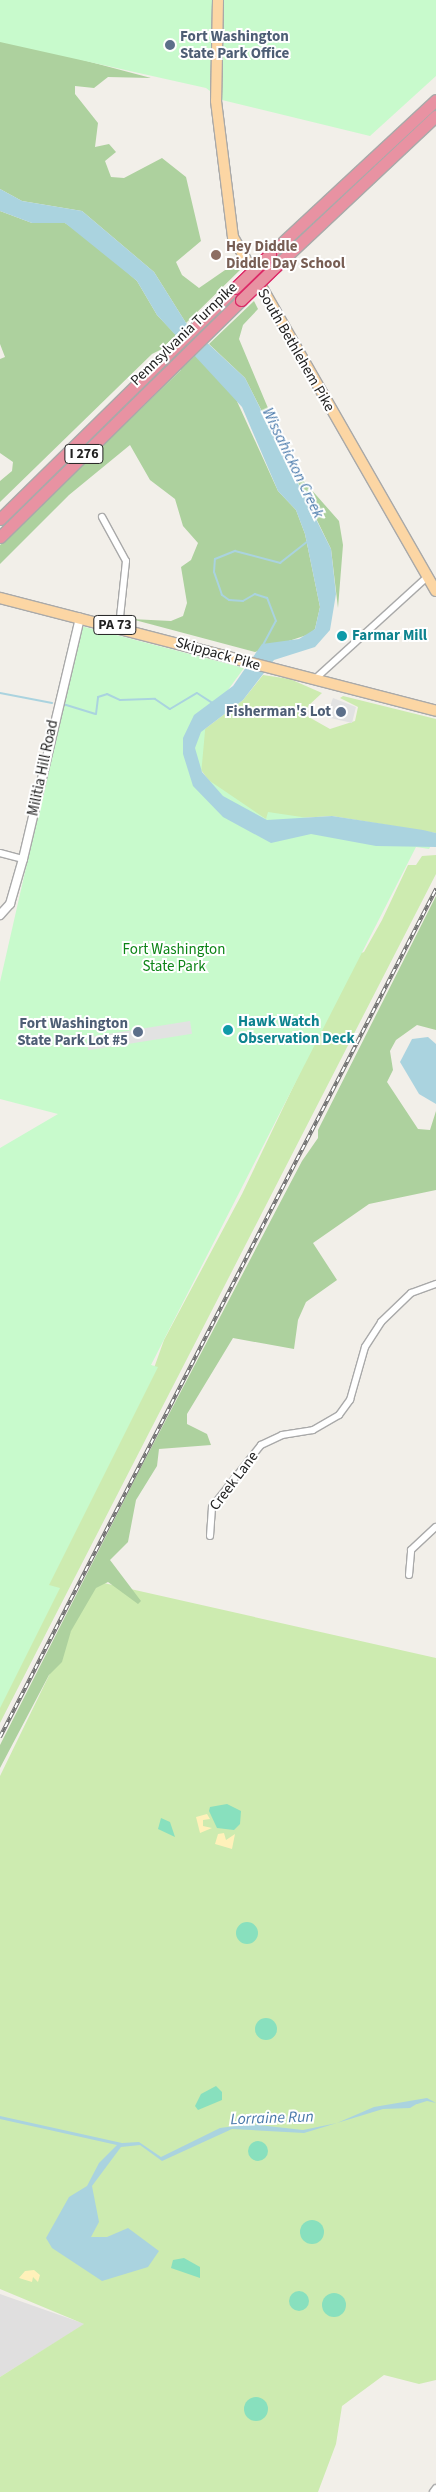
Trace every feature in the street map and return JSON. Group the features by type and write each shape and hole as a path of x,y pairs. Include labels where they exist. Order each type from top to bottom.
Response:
{"highway":[{"name":"Pennsylvania Turnpike","path":"0,537 163,367 208,315 270,254 436,100"},
{"name":"Pennsylvania Turnpike","path":"0,519 163,367 216,324 436,116"}],"main road":[{"name":"South Bethlehem Pike","path":"218,0 216,101 233,238 436,591"},
{"name":"Skippack Pike","path":"0,598 119,626 269,668 436,711"}],"street":[{"path":"102,517 126,561 119,626"},
{"path":"315,679 428,576"},
{"name":"Militia Hill Road","path":"0,916 10,904 23,859 80,618"},
{"path":"0,854 23,859"},
{"name":"Creek Lane","path":"210,1536 212,1507 261,1445 282,1435 313,1430 339,1415 350,1400 364,1347 381,1322 411,1293 436,1284"},
{"path":"409,1575 411,1550 436,1527"},
{"path":"434,2492 436,2488"}],"shaded area":[{"name":"Fisherman's Lot","path":"333,698 356,707 352,723 326,717"},
{"name":"Fort Washington State Park Lot #5","path":"190,1021 192,1034 88,1050 86,1037"},
{"path":"0,2294 85,2324 0,2377"}],"green space":[{"path":"0,0 436,0 436,76 370,136 222,100 206,88 0,42"},
{"path":"0,38 151,78 108,77 94,88 75,86 75,94 98,123 95,147 109,144 116,152 105,161 111,177 124,178 162,158 186,177 201,241 176,262 182,275 199,288 228,268 240,270 186,323 154,272 82,211 22,201 0,189"},
{"path":"0,211 32,223 65,223 90,240 137,281 157,315 235,397 278,491 296,510 305,534 320,607 315,629 310,634 255,652 131,619 171,621 183,616 187,603 181,567 191,560 198,543 183,526 175,499 150,480 130,445 69,495 0,564 0,545 181,370 160,350 152,354 0,502 0,481 12,471 13,462 0,453 0,359 5,357 0,344"},
{"path":"254,301 258,309 243,325 239,339 294,470 339,521 343,545 338,608 331,549 314,514 245,378 209,344"},
{"name":"Fort Washington State Park","path":"81,626 244,668 206,720 201,775 266,819 268,812 436,837 429,849 416,847 151,1365 158,1367 49,1585 60,1588 0,1708 0,1148 58,1114 0,1099 0,982"},
{"path":"263,675 290,679 322,693 308,706 307,716 330,729 355,721 358,707 340,698 343,696 436,719 436,833 332,816 267,820 213,786 198,766 201,732 243,700"},
{"path":"436,855 436,874 0,1723 0,1672 148,1362 154,1368 164,1340 242,1194 356,955 364,952 382,920 408,865 416,865 422,856"},
{"path":"436,896 436,1030 417,1025 396,1040 390,1051 393,1070 387,1082 418,1129 430,1130 436,1111 436,1190 369,1204 313,1243 337,1280 306,1302 298,1320 294,1349 233,1338 187,1414 187,1424 207,1434 211,1445 159,1449 157,1466 136,1500 128,1542 110,1560 141,1601 138,1604 108,1582 96,1588 71,1631 62,1662 49,1675 0,1768 0,1745 138,1473 302,1161 318,1138 318,1130"},
{"path":"95,1581 436,1658 436,2380 419,2384 384,2375 342,2406 336,2444 318,2492 0,2492 0,2377 84,2324 0,2289 0,1776"},
{"path":"227,1804 241,1811 240,1824 234,1830 217,1828 209,1811 210,1807"},
{"path":"161,1818 170,1822 175,1837 158,1829"},
{"path":"247,1922 255,1925 258,1933 255,1941 247,1944 239,1941 236,1933 239,1925"},
{"path":"266,2018 274,2021 277,2029 274,2037 266,2040 258,2037 255,2029 258,2021"},
{"path":"216,2086 222,2092 222,2100 198,2110 195,2106 201,2094"},
{"path":"258,2141 265,2144 268,2151 265,2158 258,2161 251,2158 248,2151 251,2144"},
{"path":"312,2220 320,2224 324,2232 320,2240 312,2244 304,2240 300,2232 304,2224"},
{"path":"184,2258 200,2267 200,2278 171,2268 173,2260"},
{"path":"299,2291 306,2294 309,2301 306,2308 299,2311 292,2308 289,2301 292,2294"},
{"path":"334,2293 342,2297 346,2305 342,2313 334,2317 326,2313 322,2305 326,2297"},
{"path":"256,2397 265,2400 268,2409 265,2418 256,2421 247,2418 244,2409 247,2400"}],"sand":[{"path":"207,1814 210,1819 203,1820 203,1826 212,1828 200,1833 196,1817"},
{"path":"224,1833 226,1840 235,1834 232,1849 215,1844 218,1834"},
{"path":"34,2270 40,2275 38,2282 33,2277 32,2282 19,2278 25,2271"}],"water":[{"path":"0,189 22,201 82,211 154,272 186,323 245,378 331,549 336,594 330,630 315,647 274,660 243,700 201,732 195,748 202,772 223,796 267,820 332,816 423,830 436,833 436,847 376,846 311,834 271,843 223,817 193,786 183,754 183,738 194,715 233,686 262,644 299,639 315,629 320,607 305,534 296,510 278,491 242,407 157,315 137,281 65,223 32,223 0,211"},
{"path":"428,1037 436,1044 436,1104 419,1094 400,1062 412,1039"},
{"path":"427,2098 436,2103 423,2100 410,2108 383,2109 337,2123 374,2107"},
{"path":"0,2116 122,2143 139,2142 161,2157 220,2128 250,2124 303,2130 337,2123 304,2133 232,2129 162,2161 140,2145 121,2147 92,2186 99,2222 91,2237 107,2237 128,2228 159,2251 148,2267 102,2281 52,2248 46,2238 69,2197 87,2186 99,2163 117,2145 0,2119"}],"pier":[{"path":"267,247 279,274 244,308 232,281"},
{"path":"203,309 222,329 173,377 153,357"}],"waterway":[{"path":"263,645 276,621 267,598 255,594 243,601 229,600 222,595 214,572 215,559 235,551 280,563 308,541"},
{"path":"0,693 52,703"},
{"path":"63,704 96,714 98,697 107,694 120,700 155,699 170,709 197,693 214,704"},
{"name":"Lorraine Run","path":"417,2103 427,2100"}],"railway":[{"path":"0,1737 436,889"}],"place":[{"name":"Fort Washington State Park Office","path":"170,45"},
{"name":"Hey Diddle Diddle Day School","path":"216,255"},
{"name":"Farmar Mill","path":"342,636"},
{"name":"Fisherman's Lot","path":"341,712"},
{"name":"Hawk Watch Observation Deck","path":"228,1030"},
{"name":"Fort Washington State Park Lot #5","path":"138,1032"}],"water label":[{"name":"Wissahickon Creek","path":"293,463"}]}
